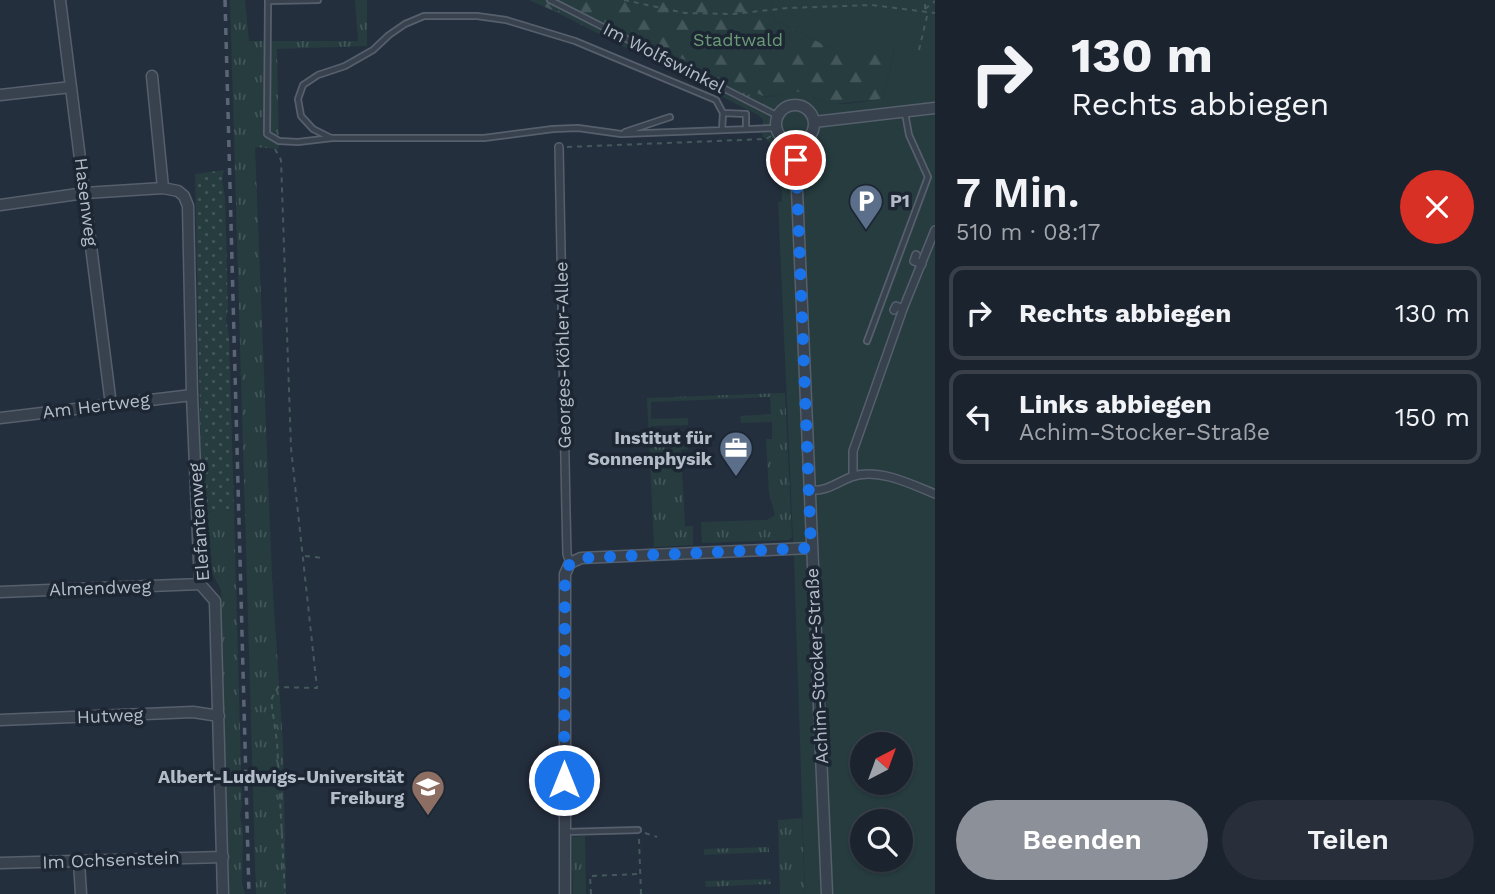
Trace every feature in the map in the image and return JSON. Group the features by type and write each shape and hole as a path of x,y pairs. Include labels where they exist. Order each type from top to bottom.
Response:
{"street":[{"name":"Hasenweg","path":"60,0 111,405"},
{"path":"0,205 86,193 163,188 152,76"},
{"path":"0,95 71,87"},
{"path":"798,106 808,111 814,122 809,137 795,143 783,139 777,131 778,116 786,107 798,106"},
{"path":"814,122 935,108"},
{"name":"Achim-Stocker-Straße","path":"795,143 827,894"},
{"name":"Georges-Köhler-Allee","path":"559,147 567,554 570,563"},
{"name":"Elefantenweg","path":"163,188 178,191 184,196 188,206 200,584 215,601 223,894"},
{"path":"853,476 853,451 903,309 935,230"},
{"path":"916,256 914,261 922,264"},
{"path":"894,310 896,306 903,309"},
{"name":"Am Hertweg","path":"0,418 192,395"},
{"path":"809,490 824,490 853,476 891,476 935,494"},
{"path":"565,894 565,574 570,563 581,558 811,548"},
{"name":"Almendweg","path":"0,592 200,584"},
{"name":"Hutweg","path":"0,720 193,712 219,716"},
{"name":"Im Ochsenstein","path":"0,863 223,856"},
{"path":"79,862 81,894"}],"lane":[{"path":"318,0 268,1 267,134 279,141 332,138 484,138 553,128 578,128 621,134 746,128 777,131"},
{"name":"Im Wolfswinkel","path":"550,0 778,116"},
{"path":"332,138 313,129 302,116 299,99 303,85 318,75 345,66 373,50 405,24 424,16 446,15 506,20 575,41 716,100 723,113 722,130"},
{"path":"867,341 928,177 909,135 904,111"},
{"path":"723,113 746,114 746,128"},
{"path":"621,134 670,117"},
{"path":"564,832 638,830"}],"path":[{"path":"624,0 685,13 733,14 858,5 935,13"},
{"path":"808,0 808,7"},
{"path":"858,5 859,0"},
{"path":"919,50 926,10 925,0"},
{"path":"926,10 935,1"},
{"path":"559,147 766,139 777,131"},
{"path":"267,134 281,160 291,448 317,688 278,687 271,700 277,742 285,894"},
{"path":"738,435 738,445"},
{"path":"304,555 323,558"},
{"path":"641,894 638,830 657,837"},
{"path":"591,894 590,876 640,874"}],"green space":[{"path":"230,0 245,0 249,41 358,41 355,0 367,0 367,46 277,49 279,149 255,147 272,577 283,745 286,894 256,894"},
{"name":"Stadtwald","path":"529,0 771,0 774,20 835,50 894,49 883,99 835,104 824,103 810,95 763,96 575,9 554,11"},
{"path":"771,0 935,0 935,894 805,894 778,202 782,201 781,173 774,149 762,136 763,120 758,115 763,96 792,92 802,92 834,104 883,99 894,50 835,50 774,20"},
{"path":"575,9 763,96 758,115 554,11"},
{"path":"224,170 222,180 225,197 228,309 226,319 229,336 234,510 202,512 195,174"},
{"path":"785,393 792,537 789,540 702,543 701,522 767,520 775,515 769,493 766,439 772,439 772,422 741,423 740,416 771,414 770,397 651,402 651,419 688,418 688,425 651,426 652,444 689,442 688,449 681,450 685,526 693,526 693,545 654,547 647,398"},
{"path":"234,510 242,806 240,815 243,832 242,883 245,894 228,894 221,590 205,559 202,512"},
{"path":"802,818 805,894 780,894 778,820"},
{"path":"585,836 586,894 573,894 572,837"},
{"path":"769,847 769,852 704,855 704,849"},
{"path":"770,879 771,884 706,887 705,881"}],"railway":[{"path":"225,0 249,894"}],"place":[{"name":"P1","path":"866,231"},
{"name":"Institut für Sonnenphysik","path":"736,478"},
{"name":"Albert-Ludwigs-Universität Freiburg","path":"428,817"}],"route":[{"path":"564,780 565,574 570,563 581,558 811,548 796,160"}]}
